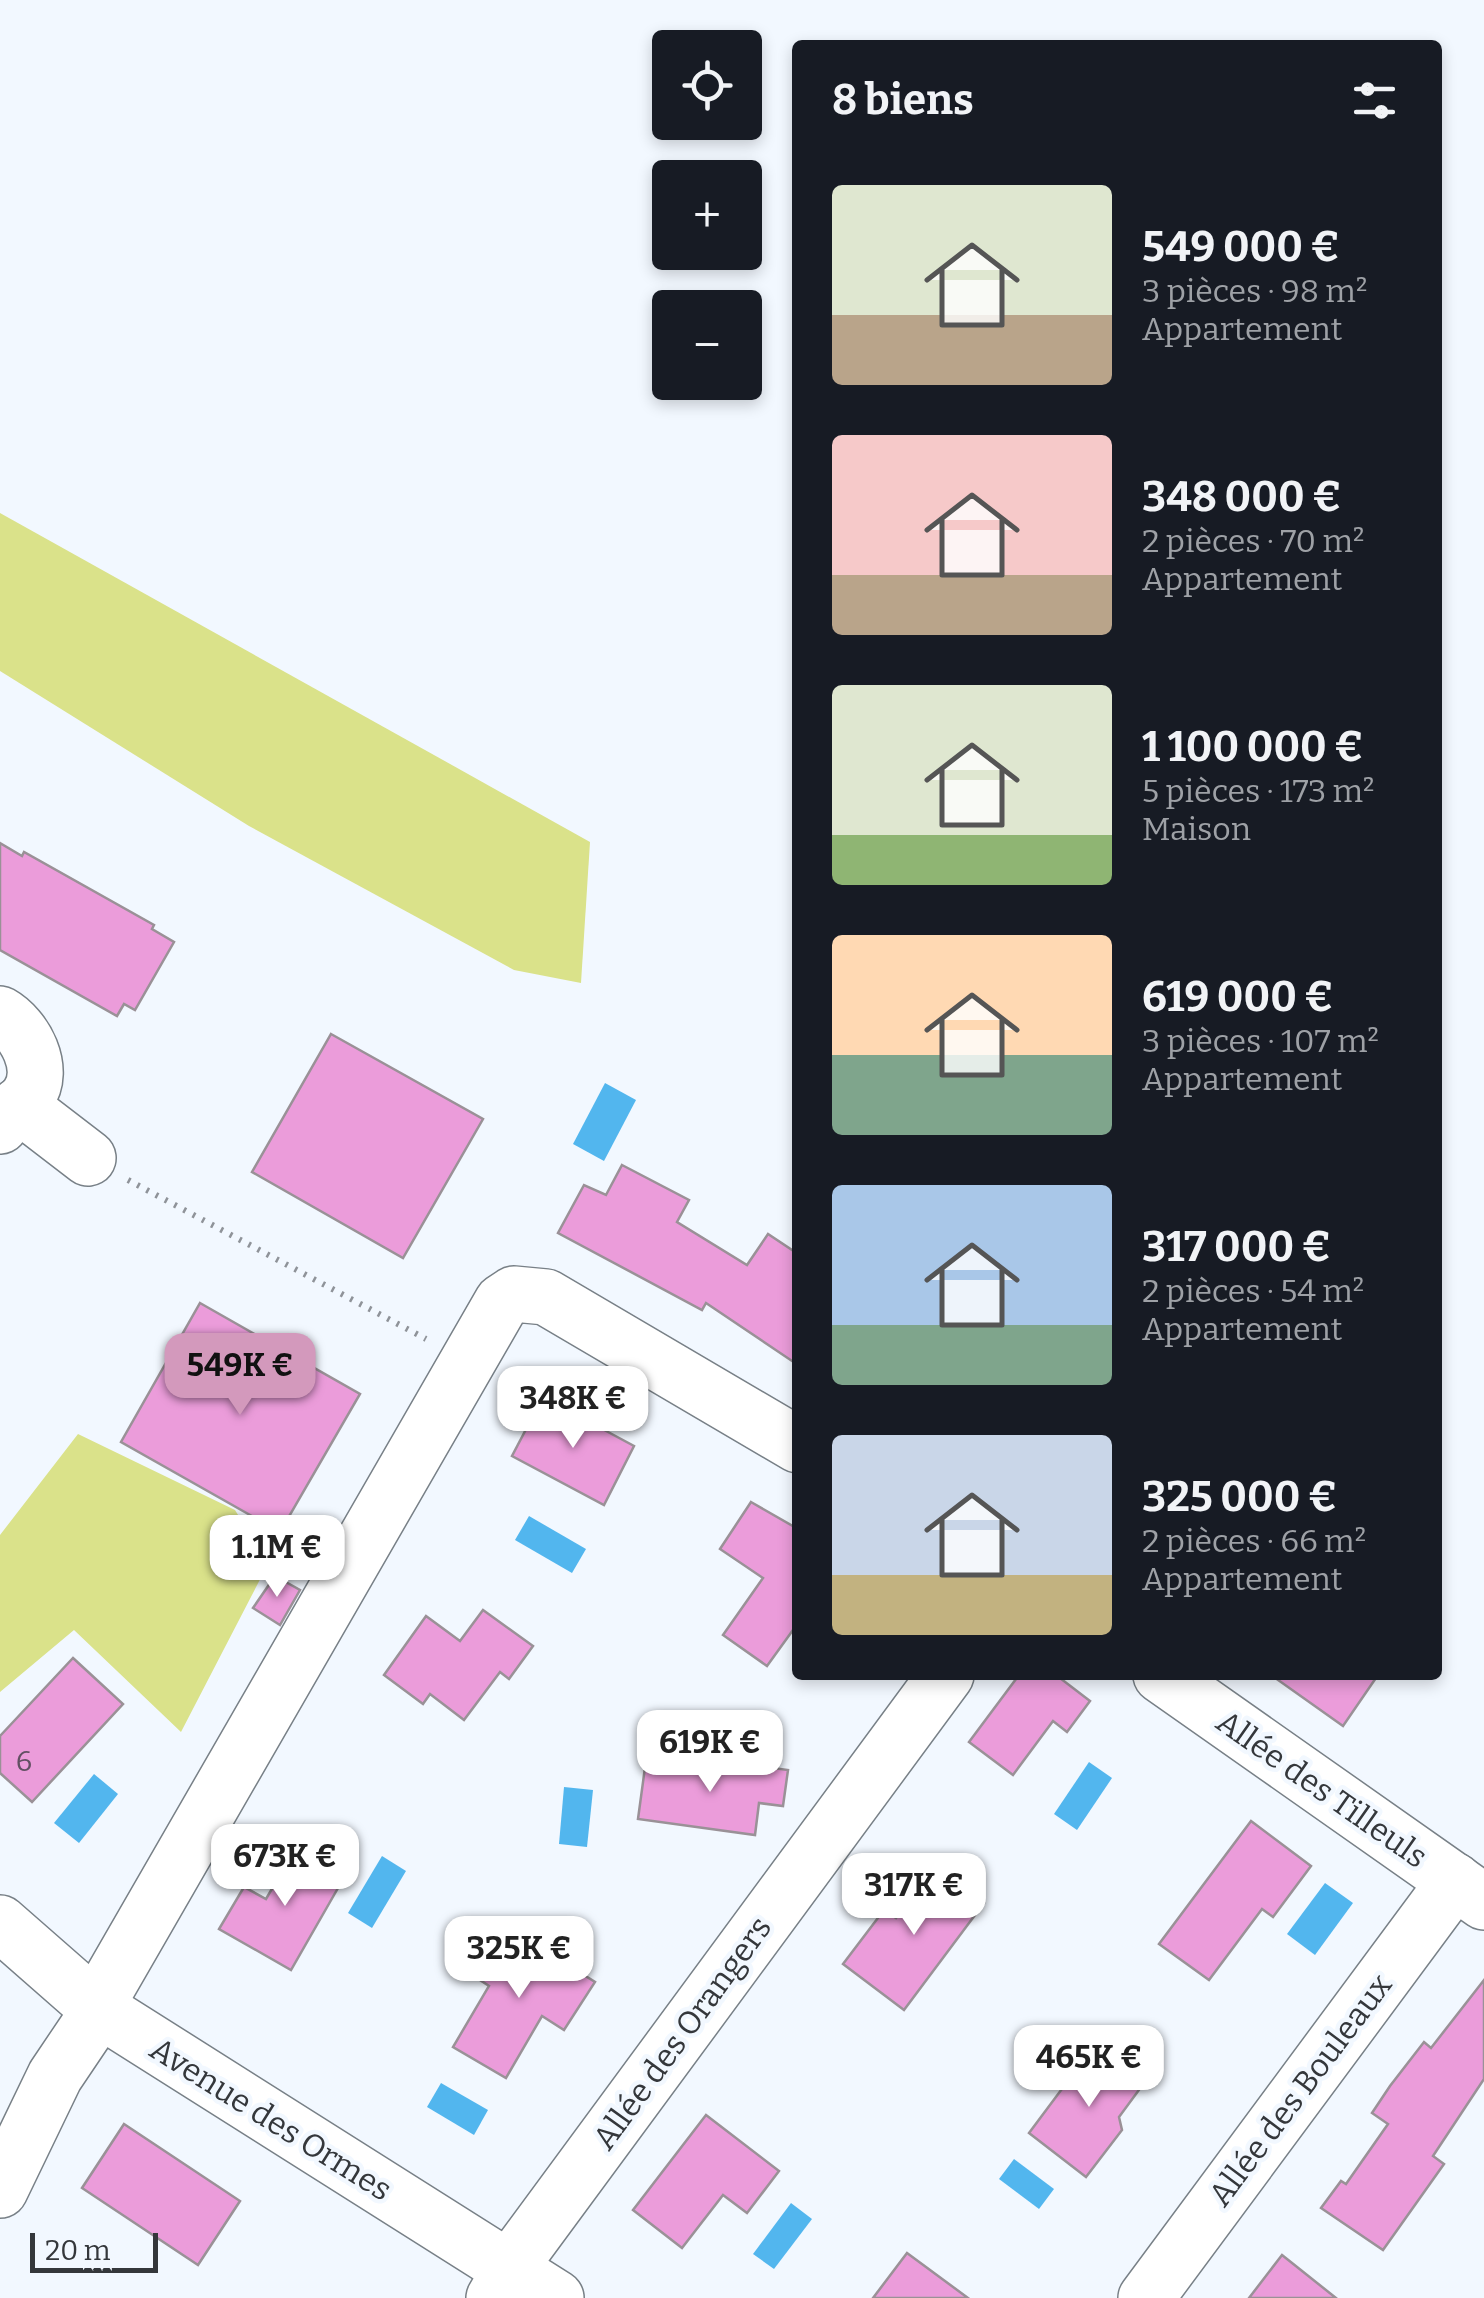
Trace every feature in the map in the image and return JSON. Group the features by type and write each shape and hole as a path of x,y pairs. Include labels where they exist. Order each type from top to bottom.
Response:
{"street":[{"path":"0,1014 14,1022 35,1068 30,1093 9,1116 88,1158"},
{"path":"0,2190 55,2076 492,1314 514,1294 546,1297 792,1441"},
{"name":"Allée des Orangers","path":"502,2284 942,1680"},
{"name":"Allée des Tilleuls","path":"1168,1680 1469,1892"},
{"name":"Allée des Bouleaux","path":"1146,2298 1469,1892"},
{"name":"Avenue des Ormes","path":"0,1923 97,2008 502,2284 556,2298"}],"path":[{"path":"88,1158 466,1360"}],"green space":[{"path":"0,513 590,842 581,983 514,970 249,826 0,671"},
{"path":"78,1434 235,1510 268,1564 181,1732 74,1630 0,1692 0,1535"}],"water":[{"path":"605,1083 636,1100 604,1161 573,1144"},
{"path":"529,1516 586,1549 572,1573 515,1540"},
{"path":"1089,1762 1112,1778 1077,1830 1054,1814"},
{"path":"94,1774 118,1794 79,1843 54,1823"},
{"path":"564,1787 593,1790 587,1847 559,1844"},
{"path":"382,1856 406,1871 372,1928 348,1913"},
{"path":"1325,1883 1353,1903 1315,1955 1287,1934"},
{"path":"441,2083 488,2110 474,2135 427,2107"},
{"path":"1014,2159 1054,2189 1039,2209 999,2179"},
{"path":"791,2203 812,2219 774,2269 753,2254"}],"building":[{"path":"0,843 22,856 24,852 154,925 152,929 174,942 135,1010 124,1004 117,1016 0,950"},
{"path":"331,1034 483,1119 403,1258 252,1172"},
{"path":"622,1165 689,1200 677,1222 747,1265 768,1234 792,1250 792,1361 706,1303 702,1310 558,1233 584,1185 606,1195"},
{"path":"200,1303 360,1394 280,1532 121,1442"},
{"path":"543,1397 634,1446 604,1505 512,1456"},
{"path":"751,1502 792,1526 792,1631 767,1666 723,1635 763,1578 720,1549"},
{"path":"275,1576 300,1590 280,1625 253,1608"},
{"path":"483,1610 533,1646 509,1679 500,1672 464,1720 430,1694 423,1704 384,1675 426,1616 460,1641"},
{"path":"73,1658 123,1704 32,1802 0,1773 0,1736"},
{"path":"1015,1680 1063,1680 1090,1701 1067,1732 1053,1721 1013,1775 969,1742"},
{"path":"1278,1680 1375,1680 1343,1726"},
{"path":"646,1760 727,1770 728,1762 788,1770 783,1806 759,1803 755,1835 638,1819"},
{"path":"1251,1821 1311,1866 1273,1917 1262,1909 1209,1980 1159,1944"},
{"path":"297,1846 346,1874 291,1970 219,1929 244,1887 266,1899"},
{"path":"935,1866 984,1903 904,2010 843,1964 884,1910 896,1918"},
{"path":"507,1927 595,1982 564,2030 542,2016 506,2078 453,2047 489,1986 477,1978"},
{"path":"1484,1980 1484,2079 1433,2156 1444,2164 1383,2250 1321,2208 1341,2181 1346,2184 1388,2124 1372,2113 1390,2086 1424,2042 1431,2048"},
{"path":"1097,2042 1147,2079 1119,2117 1122,2130 1086,2177 1029,2133"},
{"path":"706,2115 779,2171 747,2213 723,2195 682,2248 633,2210"},
{"path":"124,2124 240,2201 198,2265 82,2188"},
{"path":"907,2253 968,2298 873,2298"},
{"path":"1282,2255 1336,2298 1249,2298"}]}
